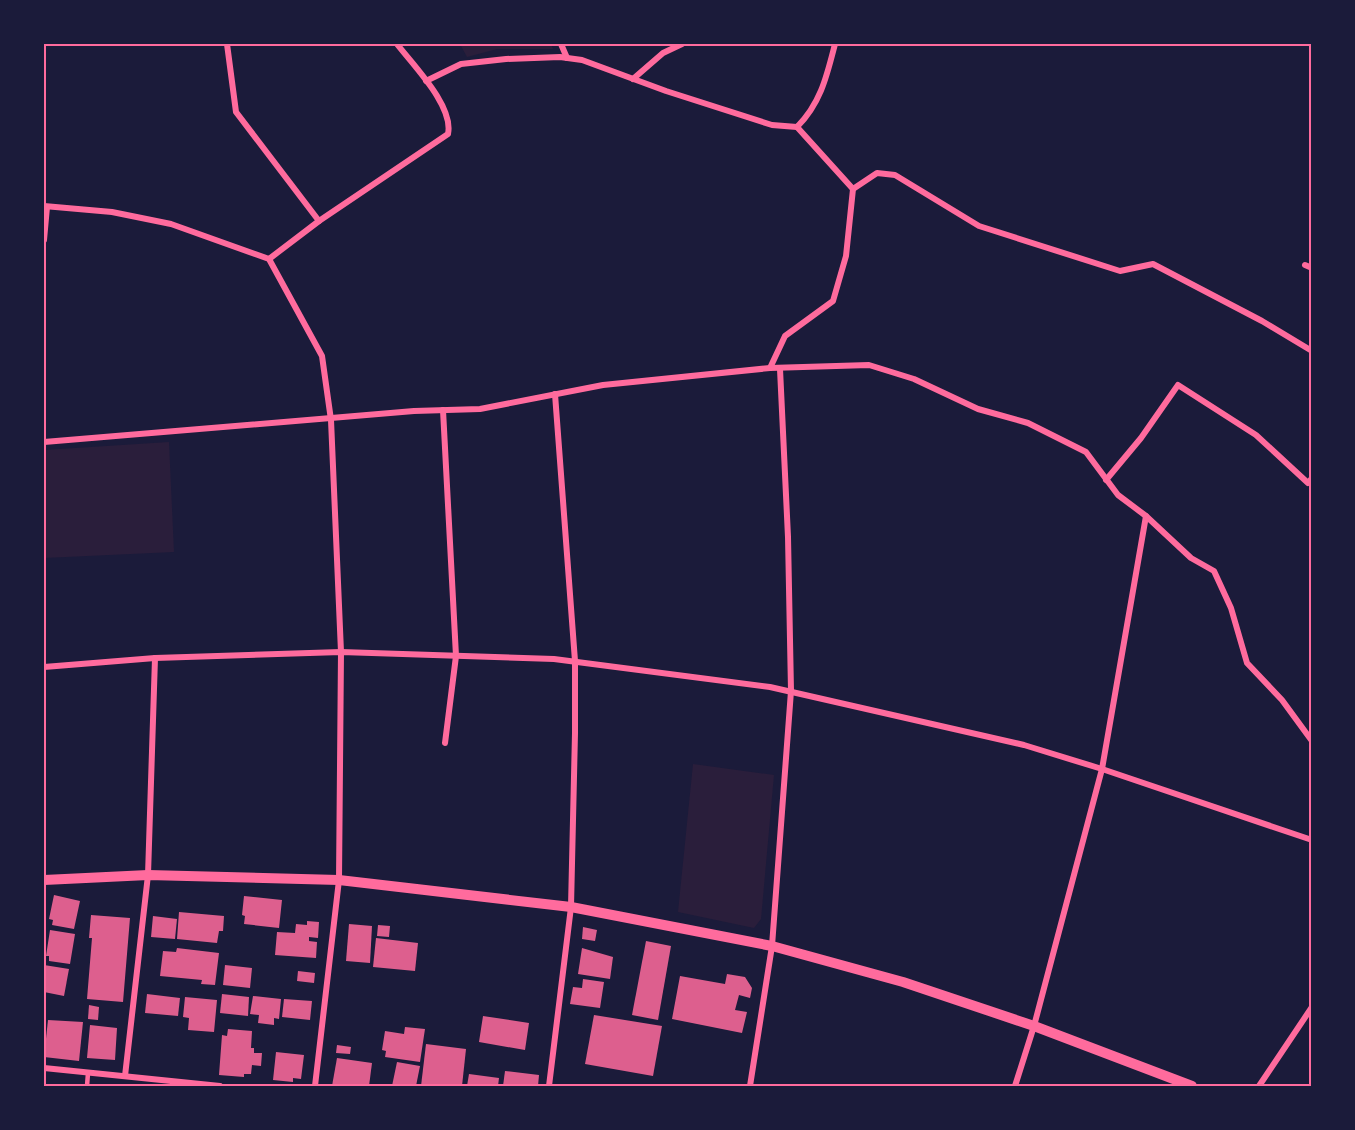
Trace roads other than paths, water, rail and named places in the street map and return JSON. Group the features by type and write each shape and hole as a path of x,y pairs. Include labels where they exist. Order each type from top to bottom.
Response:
{"street":[{"path":"227,44 236,112 319,221"},
{"path":"269,259 319,221 448,134 449,121 446,112 426,81 397,44"},
{"path":"561,44 567,58"},
{"path":"633,79 663,53 682,44"},
{"path":"797,127 809,114 822,90 835,44"},
{"path":"426,81 461,64 506,59 567,58 582,60 772,125 797,127 853,189 846,256 833,301 785,336 770,368"},
{"path":"853,189 877,173 895,175 979,226 1120,271 1153,264 1262,321 1311,351"},
{"path":"44,240 45,206 112,212 171,224 269,259 322,356 331,420 341,652 339,880 315,1086"},
{"path":"44,442 490,408 603,385 770,368 869,365 914,379 978,409 1028,423 1086,452 1118,495 1146,516 1191,558 1214,571 1231,608 1247,663 1282,700 1311,741"},
{"path":"750,1086 772,946 791,691 788,537 780,369"},
{"path":"1106,480 1141,438 1178,385 1256,435 1308,483 1311,478"},
{"path":"549,1086 571,907 575,661 555,394"},
{"path":"443,410 456,656 445,743"},
{"path":"1015,1086 1034,1026 1102,769 1146,516"},
{"path":"44,667 155,658 341,652 575,661 791,691 1014,743 1102,769 1311,840"},
{"path":"125,1076 148,875 155,658"},
{"path":"44,880 148,875 339,880 571,907 772,946 903,982 1034,1026 1192,1086"},
{"path":"1259,1086 1311,1007"},
{"path":"44,1068 220,1086"}],"lane":[{"path":"87,1086 88,1073"}]}
